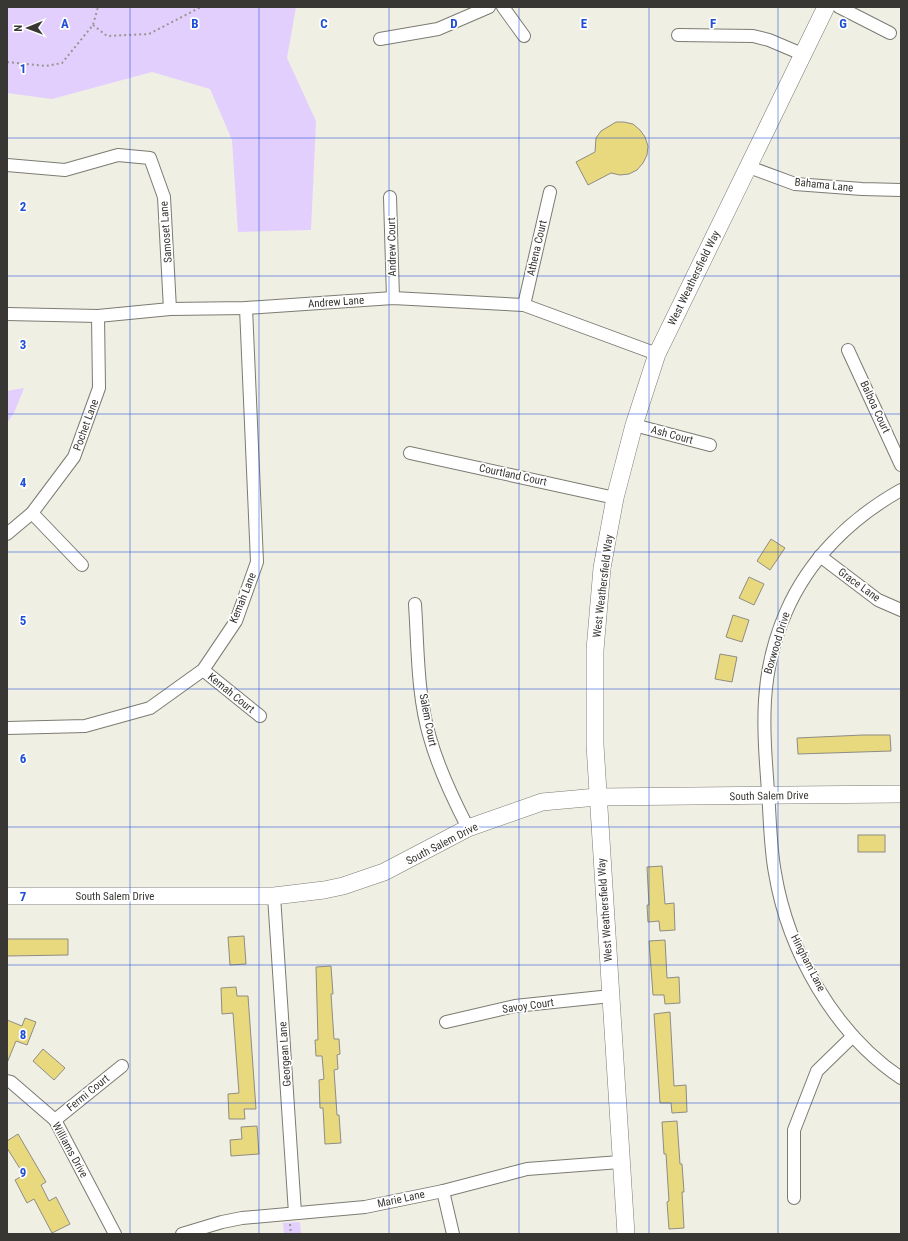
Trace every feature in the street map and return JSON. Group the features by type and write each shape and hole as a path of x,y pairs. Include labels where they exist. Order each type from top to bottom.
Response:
{"street":[{"path":"380,39 438,29 489,7"},
{"path":"503,7 524,36"},
{"name":"West Weathersfield Way","path":"626,1234 620,1162 611,996 597,797 594,716 596,636 602,568 615,498 634,425 657,354 826,7"},
{"path":"839,7 890,33"},
{"path":"678,35 753,36 769,40 802,54"},
{"name":"Samoset Lane","path":"7,165 65,170 118,155 150,158 164,197 170,309"},
{"name":"Bahama Lane","path":"749,167 795,184 862,189 901,190"},
{"name":"Athena Court","path":"524,305 550,192"},
{"name":"Andrew Court","path":"390,197 393,298"},
{"name":"Andrew Lane","path":"7,314 98,316 170,309 246,308 393,298 524,305 657,354"},
{"name":"Kemah Lane","path":"7,728 85,726 150,708 203,670 236,622 257,562 246,308"},
{"name":"Pochet Lane","path":"7,534 32,513 74,457 99,388 98,316"},
{"name":"Balboa Court","path":"848,350 901,465"},
{"name":"Ash Court","path":"634,425 710,445"},
{"name":"Courtland Court","path":"410,452 615,498"},
{"name":"Boxwood Drive","path":"769,796 763,718 767,671 786,612 805,576 820,556 851,524 882,500 901,490"},
{"path":"32,513 82,565"},
{"name":"Grace Lane","path":"820,556 878,600 901,610"},
{"name":"Salem Court","path":"415,604 424,709 430,737 447,787 468,828"},
{"name":"Kemah Court","path":"203,670 260,716"},
{"name":"South Salem Drive","path":"7,896 274,896 324,890 374,876 399,866 468,828 542,802 597,797 901,794"},
{"name":"Hingham Lane","path":"769,796 775,872 790,928 810,973 822,994 853,1036 901,1078"},
{"name":"Georgean Lane","path":"274,896 295,1212"},
{"name":"Savoy Court","path":"446,1022 515,1006 611,996"},
{"path":"794,1198 794,1130 817,1071 853,1036"},
{"name":"Fermi Court","path":"55,1120 122,1066"},
{"name":"Williams Drive","path":"7,1081 11,1082 55,1120 115,1234"},
{"name":"Marie Lane","path":"182,1234 228,1221 295,1212 365,1207 443,1191 527,1169 620,1162"},
{"path":"443,1191 453,1234"}],"path":[{"path":"7,62 46,66 62,63 93,25 98,7"},
{"path":"93,25 107,36 149,34 201,7"}],"shaded area":[{"path":"7,7 296,7 287,58 316,121 311,230 238,232 232,140 210,89 152,72 52,99 7,93"},
{"path":"24,388 14,413 7,423 7,391"},
{"path":"300,1222 301,1234 284,1234 283,1223"}],"building":[{"path":"616,122 633,124 640,130 645,137 648,146 647,155 637,170 629,174 620,175 611,173 588,185 576,162 595,152 596,138 601,131"},
{"path":"771,539 785,548 770,570 757,561"},
{"path":"749,577 764,584 754,605 739,598"},
{"path":"733,615 749,620 742,642 726,637"},
{"path":"720,654 737,657 732,682 715,679"},
{"path":"890,735 891,751 798,754 797,738"},
{"path":"858,835 885,835 885,852 858,852"},
{"path":"662,866 665,904 674,903 675,930 660,931 659,921 648,922 647,905 649,905 647,867"},
{"path":"244,936 246,964 230,965 228,937"},
{"path":"7,939 68,939 68,955 7,956"},
{"path":"665,940 667,978 679,977 680,1003 665,1004 664,995 653,995 649,941"},
{"path":"331,966 334,1039 339,1039 340,1054 337,1055 338,1069 334,1070 337,1115 339,1115 341,1143 325,1144 323,1108 320,1108 319,1080 324,1079 322,1056 316,1056 315,1040 318,1040 316,967"},
{"path":"236,987 237,996 248,996 256,1109 244,1109 245,1119 229,1119 228,1094 239,1093 233,1013 222,1014 221,988"},
{"path":"670,1012 674,1086 686,1085 687,1112 672,1113 671,1103 660,1103 654,1014"},
{"path":"25,1018 36,1022 27,1045 16,1041 7,1063 7,1020 22,1026"},
{"path":"43,1049 65,1068 54,1080 33,1061"},
{"path":"677,1121 680,1164 682,1164 684,1192 682,1192 684,1228 669,1229 666,1154 664,1154 662,1122"},
{"path":"257,1126 259,1154 231,1156 230,1140 242,1139 241,1127"},
{"path":"18,1134 46,1182 41,1185 49,1201 56,1197 70,1224 52,1233 34,1199 27,1203 15,1180 24,1175 7,1148 7,1141"}]}
